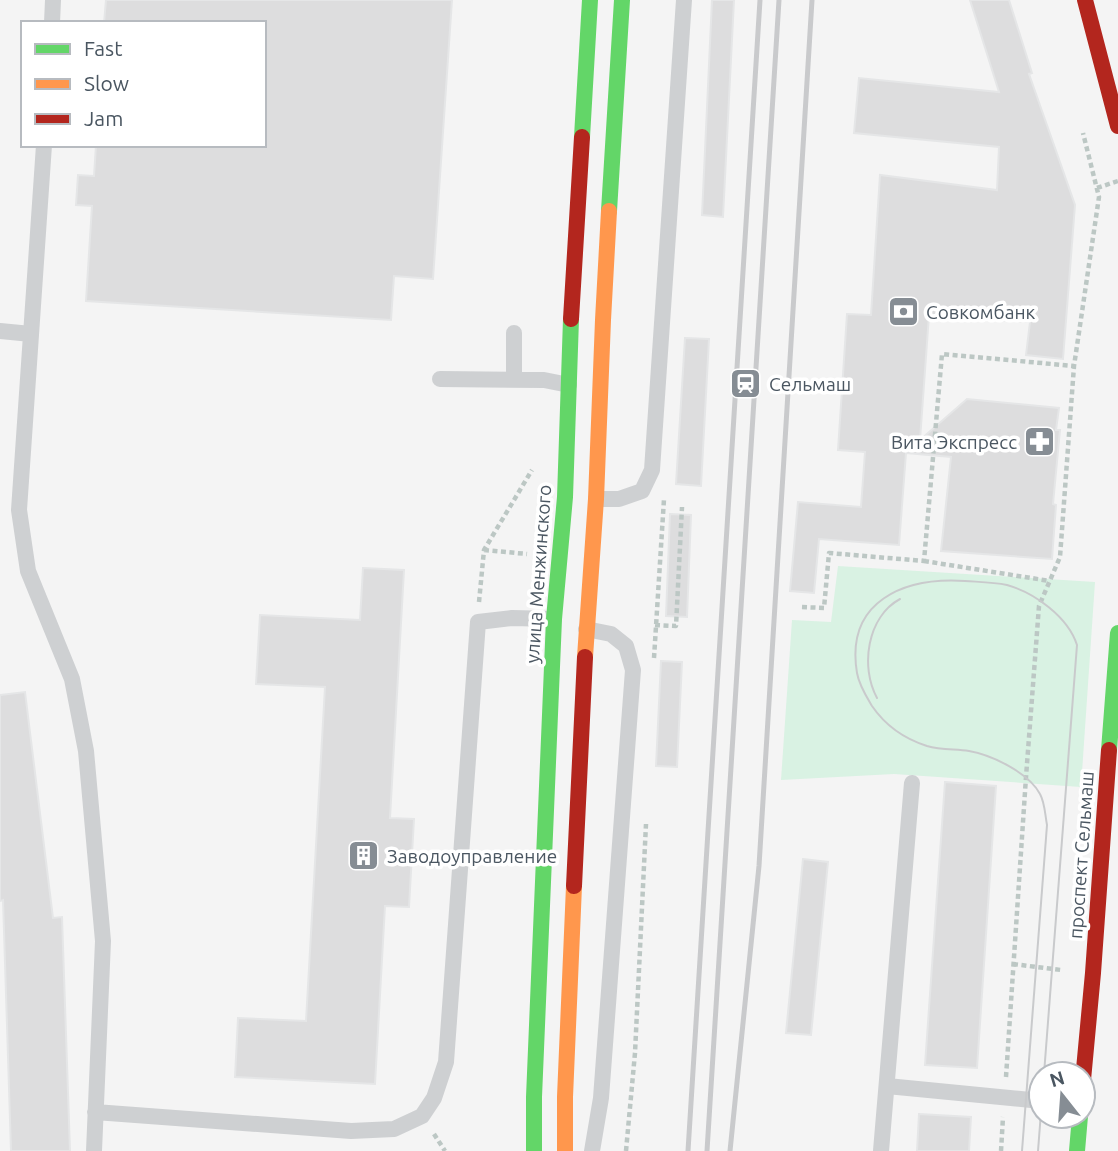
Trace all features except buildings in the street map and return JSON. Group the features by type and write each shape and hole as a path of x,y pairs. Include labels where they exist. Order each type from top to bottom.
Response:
{"main road":[{"name":"улица Менжинского","path":"565,1151 571,624 565,497 568,385 590,0"},
{"name":"улица Менжинского","path":"534,1151 534,1097 571,624 596,499 622,0"},
{"path":"1085,0 1118,126"},
{"name":"проспект Сельмаш","path":"1085,1060 1118,633"},
{"path":"1077,1151 1079,1130"}],"lane":[{"path":"52,21 53,0"},
{"path":"596,499 619,499 642,491 652,470 684,0"},
{"path":"44,147 19,510 28,571 72,679 86,751 103,941 94,1151"},
{"path":"0,331 31,334"},
{"path":"514,332 514,379"},
{"path":"439,379 544,380 600,387"},
{"path":"95,1112 351,1131 394,1129 422,1116 434,1098 446,1062 478,622 512,618 571,624 611,634 626,646 633,670 601,1098 592,1151"},
{"path":"881,1151 912,783"},
{"path":"887,1086 1027,1100"}],"path":[{"path":"1002,1151 1039,606 1060,557 1074,366 1100,197 1080,121"},
{"path":"1097,188 1118,181"},
{"path":"924,561 942,354 1074,366"},
{"path":"653,667 665,486"},
{"path":"656,625 676,626 682,507"},
{"path":"484,550 531,555"},
{"path":"802,607 824,608 829,553 924,561 1050,581"},
{"path":"626,1151 635,1053 646,819"}],"green space":[{"path":"838,566 1095,582 1081,787 894,774 781,780 792,620 831,622"}],"tram line":[{"path":"1029,1060 1047,825 1042,798 1028,779 999,761 969,751 932,747 896,730 872,706 859,682 856,648 860,628 870,611 884,598 901,589 921,584 965,581 1002,584 1018,589 1039,600 1058,616 1073,635 1077,645 1045,1060"},
{"path":"877,698 869,672 870,644 880,618 900,599"},
{"path":"1022,1151 1027,1086"},
{"path":"1038,1151 1040,1130"}],"railway":[{"path":"688,1151 760,0"},
{"path":"707,1151 779,0"},
{"path":"730,1151 759,866 812,0"}],"traffic: fast":[{"path":"582,137 590,0"},
{"path":"609,211 622,0"},
{"path":"534,1151 554,619 565,497 571,319"},
{"path":"1109,750 1118,633"},
{"path":"1077,1151 1079,1130"}],"traffic: slow":[{"path":"585,657 596,499 609,211"},
{"path":"565,1151 574,886"}],"traffic: jam":[{"path":"1085,0 1118,126"},
{"path":"571,319 582,137"},
{"path":"574,886 585,657"},
{"path":"1085,1060 1109,750"}],"place":[{"name":"Совкомбанк","path":"903,312"},
{"name":"Сельмаш","path":"746,384"},
{"name":"Вита Экспресс","path":"1040,442"},
{"name":"Заводоуправление","path":"364,856"}]}
